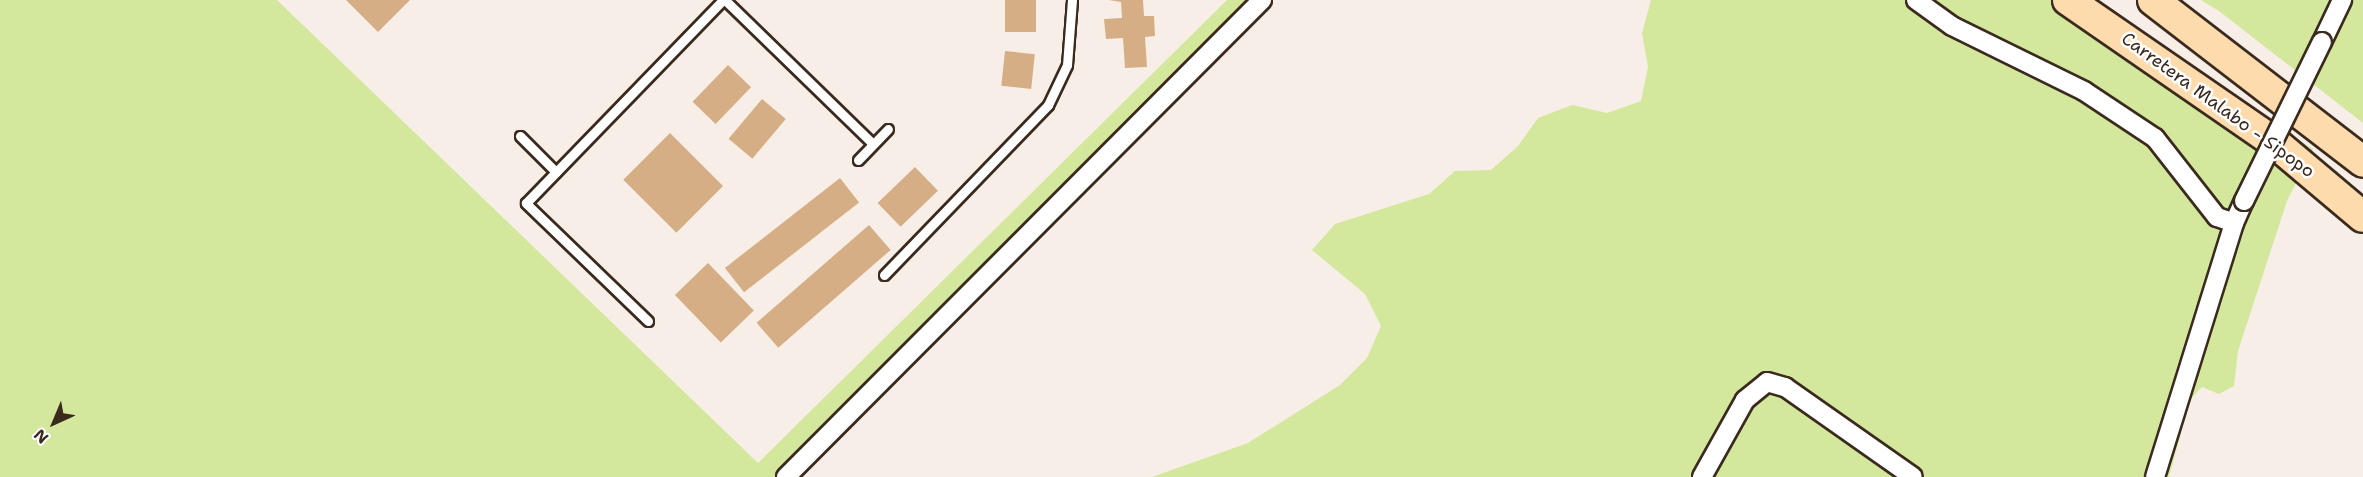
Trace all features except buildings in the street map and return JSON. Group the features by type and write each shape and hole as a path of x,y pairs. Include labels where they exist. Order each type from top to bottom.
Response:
{"highway":[{"name":"Carretera Malabo - Sipopo","path":"2068,0 2274,142 2363,217"},
{"path":"2153,0 2363,162"}],"street":[{"path":"786,477 1262,0"},
{"path":"1916,0 1952,26 2084,91 2155,138 2190,176 2205,207 2234,223"},
{"path":"2155,477 2234,223 2343,0"},
{"path":"1702,477 1745,400 1767,382 1785,387 1913,477"}],"lane":[{"path":"648,321 526,202 724,0 873,144"},
{"path":"884,275 1048,105 1068,65 1072,0"},
{"path":"858,160 888,129"},
{"path":"520,136 556,172"}],"green space":[{"path":"0,0 277,0 758,463 1227,0 1271,0 802,477 0,477"},
{"path":"1651,0 2086,0 2313,149 2287,201 2238,351 2234,386 2219,394 2202,387 2190,400 2169,477 1152,477 1248,443 1340,385 1367,358 1381,326 1365,294 1312,250 1335,224 1429,194 1455,171 1491,170 1518,146 1538,118 1572,105 1607,113 1641,101 1648,67 1642,33"},
{"path":"2201,0 2363,0 2363,123 2219,11"}]}
